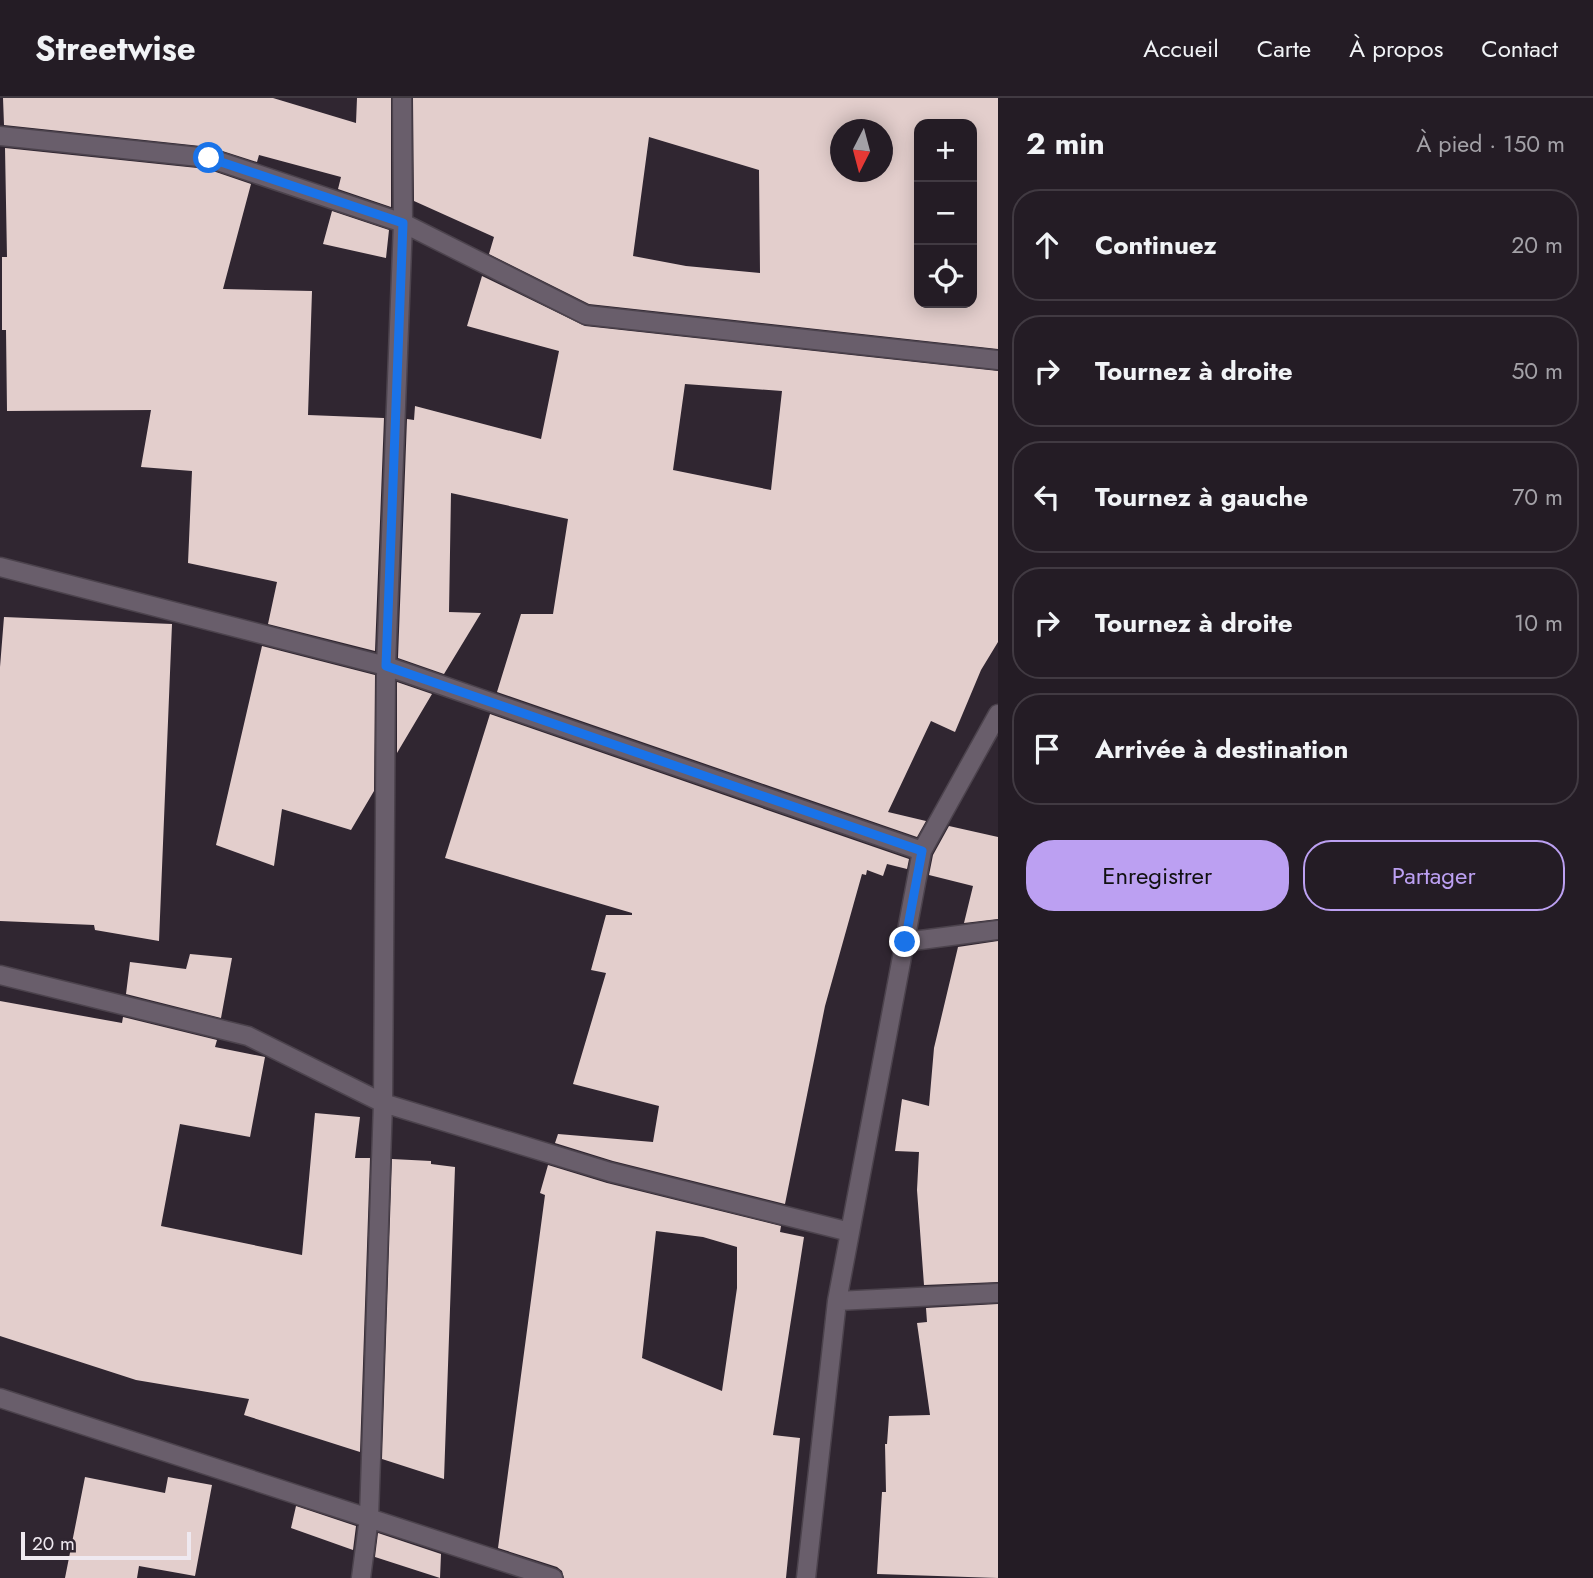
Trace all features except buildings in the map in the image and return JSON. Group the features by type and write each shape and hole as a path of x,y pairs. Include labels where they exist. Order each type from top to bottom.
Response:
{"street":[{"path":"362,1578 369,1517 383,1103 386,666 403,223 402,98"},
{"path":"0,136 209,158 403,223 586,316 998,360"},
{"path":"0,567 386,666 922,851"},
{"path":"806,1578 837,1300 922,851 998,714"},
{"path":"905,942 998,930"},
{"path":"0,975 248,1036 383,1103 610,1172 850,1232"},
{"path":"837,1300 998,1293"},
{"path":"0,1398 553,1578"}],"route":[{"path":"209,158 403,223 386,666 922,851 905,942"}]}
